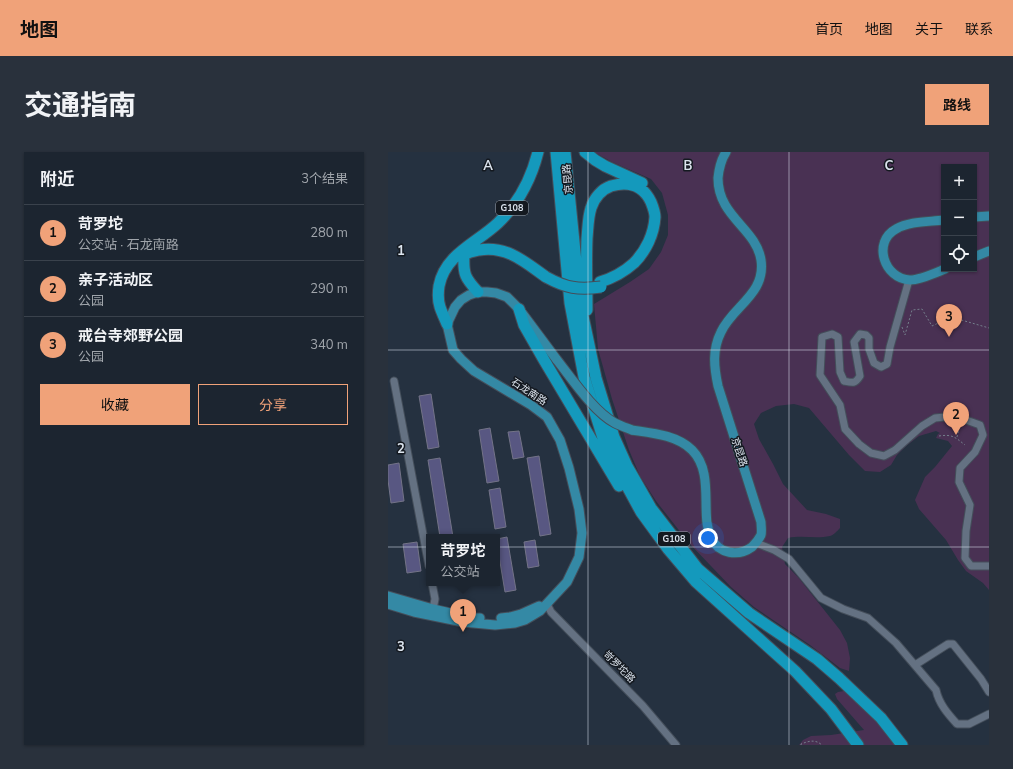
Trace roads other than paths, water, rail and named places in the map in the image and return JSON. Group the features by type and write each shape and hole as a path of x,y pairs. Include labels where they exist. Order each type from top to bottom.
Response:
{"highway":[{"name":"G108","path":"465,252 490,231 510,210 528,182 538,152"},
{"name":"京昆路","path":"556,152 570,303 584,377 603,438 622,477 641,512 668,549 696,582 795,671 831,709 858,745"},
{"name":"京昆路","path":"565,152 580,302 596,378 614,437 627,466 650,508 698,569 749,613 817,659 881,718 902,745"},
{"path":"586,152 594,160 605,166 643,183 654,195 658,203 660,215 659,227 655,240 643,260 634,269 615,282 600,284"},
{"path":"447,324 440,307 440,280 444,271 459,253 468,253 488,249 500,250 512,255 547,275 558,284 574,288 588,288 600,284 627,268 645,249 654,228 655,215 653,205 642,189 634,185 625,184 608,187 601,192 591,206 586,263 588,343"},
{"path":"465,252 464,268 466,276 478,292"},
{"path":"519,309 524,325 633,509 655,541 668,549"}],"main road":[{"name":"京昆路","path":"726,152 719,170 719,188 721,196 730,214 754,241 761,260 761,270 760,278 753,292 726,323 721,331 716,348 714,364 718,386 761,522 761,534 756,543"},
{"path":"977,217 989,216"},
{"path":"941,220 904,225 889,233 883,246 884,261 888,268 900,277 909,280 917,279 941,270"},
{"path":"977,256 989,251"},
{"path":"447,324 455,307 461,300 469,295 478,292 496,292 507,297 519,309 557,360 602,414 614,423 632,430 672,438 692,450 699,460 704,473 706,515 710,537 716,546 726,552 737,554 747,550 756,543"},
{"name":"石龙南路","path":"388,596 463,622 494,625 515,623 525,620 540,611 547,604 567,582 579,558 582,533 579,509 569,468 560,440 547,417 531,405 474,371 461,360 453,350 447,324"},
{"name":"石龙南路","path":"388,604 414,612 433,612"}],"street":[{"path":"909,280 890,347 887,364 881,367 874,363 869,349 869,338 866,334 860,334 854,342 860,376 857,381 853,383 844,381 840,372 838,337 832,334 822,337 820,375 840,405 845,429 859,444 871,452 884,456 895,450 922,426 935,418 954,416 980,425 983,435 975,452 960,468 959,482 970,504 966,531 965,558 971,566 989,566"},
{"path":"394,381 426,550"},
{"path":"756,543 774,550 789,559 821,598 843,609 868,618 896,643 936,690 945,709 957,724 969,724 989,714"},
{"path":"433,586 435,599 433,612"},
{"name":"岢罗坨路","path":"547,604 551,612 643,706 676,745"},
{"path":"915,665 948,644 953,644 981,679 989,692"}],"place":[{"name":"戒台寺郊野公园","path":"949,337"},
{"name":"亲子活动区","path":"956,435"},
{"name":"苛罗坨","path":"463,632"}]}
